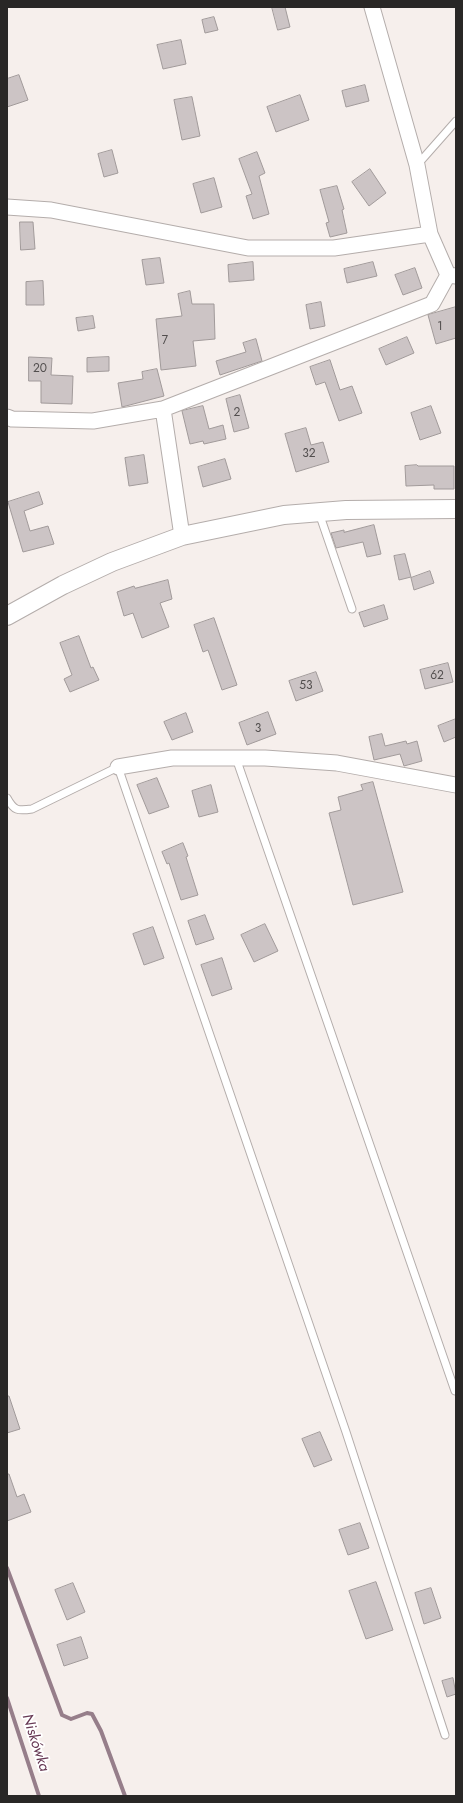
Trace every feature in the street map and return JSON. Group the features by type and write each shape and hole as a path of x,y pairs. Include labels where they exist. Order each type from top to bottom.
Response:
{"street":[{"path":"7,417 12,419 93,421 163,409 432,304 452,276 430,234 417,165 372,7"},
{"path":"7,207 51,210 248,248 334,248 430,234"},
{"path":"163,409 182,536"},
{"path":"7,616 63,585 112,562 182,536 284,515 319,512 456,509"},
{"path":"118,767 172,758 265,758 337,763 456,785"}],"lane":[{"path":"417,165 456,121"},
{"path":"319,512 352,610"},
{"path":"236,758 455,1392"},
{"path":"7,798 12,807 20,811 32,809 118,767 343,1424 445,1735"}],"building":[{"path":"272,7 285,7 290,27 278,30"},
{"path":"214,17 218,30 205,33 202,20"},
{"path":"181,40 186,64 163,69 157,45"},
{"path":"19,75 28,100 7,107 7,79"},
{"path":"365,85 369,101 346,107 342,91"},
{"path":"300,95 309,120 276,132 267,107"},
{"path":"192,97 200,136 182,140 174,100"},
{"path":"112,150 118,173 104,177 98,154"},
{"path":"257,152 265,173 259,176 269,214 253,219 246,196 252,194 239,159"},
{"path":"370,169 386,193 369,206 352,182"},
{"path":"214,178 222,207 201,213 193,184"},
{"path":"337,186 344,209 342,210 347,233 330,237 326,223 329,222 320,190"},
{"path":"20,222 33,222 35,249 21,250"},
{"path":"160,258 164,283 146,285 142,260"},
{"path":"253,262 254,280 229,282 228,265"},
{"path":"373,262 377,276 347,283 344,269"},
{"path":"415,268 422,288 403,295 395,275"},
{"path":"43,281 44,305 26,305 26,282"},
{"path":"190,291 192,304 214,304 215,339 193,341 196,366 161,370 156,319 182,316 178,294"},
{"path":"321,302 325,326 310,329 306,305"},
{"path":"456,307 456,338 436,344 428,315"},
{"path":"93,316 95,328 78,331 76,318"},
{"path":"407,337 414,353 386,365 379,349"},
{"path":"256,339 262,361 220,375 216,361 246,352 243,343"},
{"path":"29,357 52,358 51,375 73,376 72,404 41,403 41,381 29,381"},
{"path":"109,357 109,371 87,372 87,358"},
{"path":"330,360 340,390 352,386 362,413 339,421 325,382 316,385 310,367"},
{"path":"157,369 164,396 122,407 118,383 143,379 142,372"},
{"path":"240,395 249,428 234,432 226,399"},
{"path":"203,406 209,429 223,425 226,439 204,444 203,441 190,444 182,411"},
{"path":"431,406 441,433 420,440 411,413"},
{"path":"306,428 311,445 323,442 329,462 296,472 285,434"},
{"path":"144,455 148,483 129,486 125,458"},
{"path":"225,459 231,479 203,487 198,467"},
{"path":"405,466 454,466 454,489 434,489 434,485 406,486"},
{"path":"39,492 43,504 24,511 30,531 48,526 54,544 23,552 8,502"},
{"path":"374,525 381,554 367,557 363,542 336,548 331,533 344,530 344,532"},
{"path":"405,554 411,577 399,580 394,556"},
{"path":"430,571 434,583 414,590 411,578"},
{"path":"168,580 172,599 160,603 169,627 142,638 133,613 124,616 117,592 134,586 135,588"},
{"path":"384,605 388,619 364,627 359,613"},
{"path":"214,618 237,685 222,690 208,650 203,652 194,625"},
{"path":"79,636 91,668 93,667 99,680 70,692 64,679 72,675 60,643"},
{"path":"448,663 453,682 425,689 420,670"},
{"path":"316,672 323,691 296,701 289,681"},
{"path":"268,712 276,734 247,745 239,723"},
{"path":"186,713 193,732 172,740 164,722"},
{"path":"456,719 456,737 444,742 438,726"},
{"path":"382,734 385,746 406,741 407,744 417,741 422,761 404,766 400,754 374,760 369,737"},
{"path":"157,778 169,807 149,814 137,785"},
{"path":"373,782 403,892 353,905 329,813 341,810 338,797 363,790 361,785"},
{"path":"211,785 218,812 199,817 192,791"},
{"path":"183,843 188,856 186,857 198,895 181,900 169,863 167,864 162,852"},
{"path":"205,915 214,939 196,945 188,921"},
{"path":"265,924 278,951 254,962 241,935"},
{"path":"153,927 164,958 144,965 133,934"},
{"path":"222,958 232,989 212,996 201,965"},
{"path":"7,1396 9,1396 20,1429 7,1433"},
{"path":"320,1432 332,1460 314,1467 302,1439"},
{"path":"7,1474 9,1474 17,1497 24,1494 31,1512 7,1521"},
{"path":"360,1523 369,1548 348,1555 339,1530"},
{"path":"376,1582 393,1630 366,1639 349,1591"},
{"path":"73,1583 85,1612 67,1620 55,1590"},
{"path":"431,1588 441,1618 424,1624 415,1593"},
{"path":"81,1637 88,1658 64,1666 57,1645"},
{"path":"453,1678 456,1694 447,1697 442,1681"}],"waterway":[{"path":"7,1568 62,1715 71,1719 87,1713 92,1714 101,1731 125,1796"},
{"name":"Niskówka","path":"7,1698 39,1796"}]}
